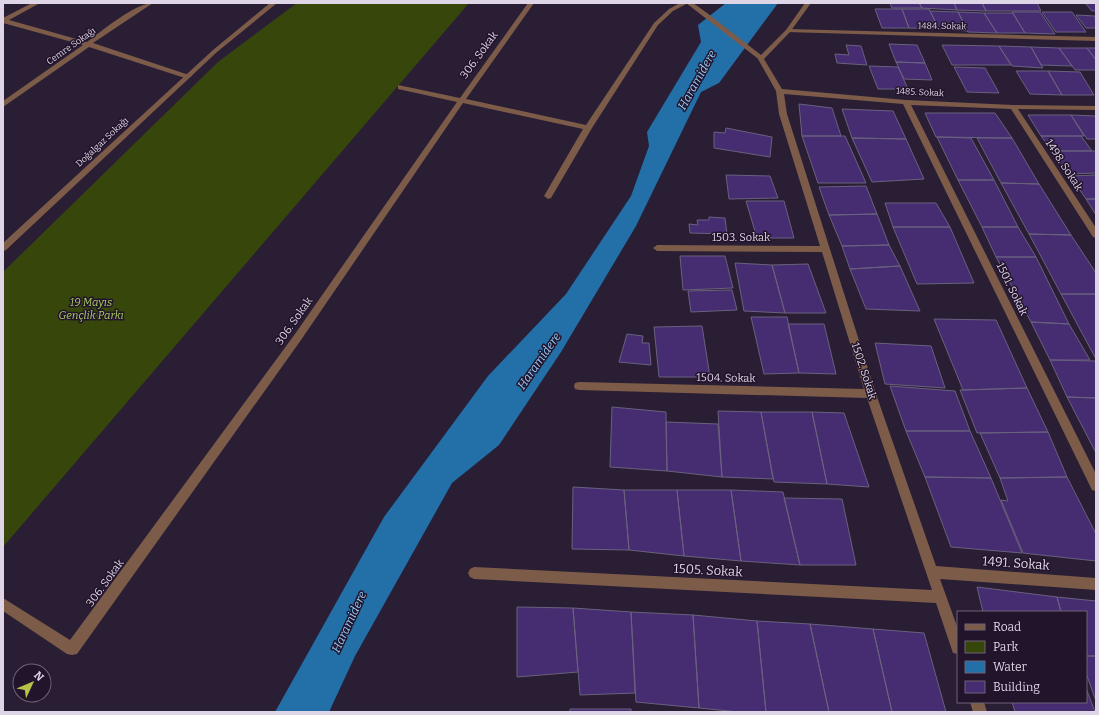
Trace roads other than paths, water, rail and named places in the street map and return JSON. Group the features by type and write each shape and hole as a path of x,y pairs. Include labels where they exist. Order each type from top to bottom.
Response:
{"street":[{"path":"4,21 37,3"},
{"name":"Cemre Sokağı","path":"3,105 88,44 150,3"},
{"name":"Doğalgaz Sokağı","path":"3,248 215,51 274,3"},
{"name":"306. Sokak","path":"3,604 72,649 298,337 461,101 531,3"},
{"path":"548,196 588,128 656,24 671,10 684,3"},
{"path":"689,3 751,49 761,59 780,91"},
{"path":"761,59 788,31 808,3"},
{"path":"4,21 88,44 188,76"},
{"name":"1484. Sokak","path":"788,31 1096,39"},
{"path":"401,87 588,128"},
{"name":"1485. Sokak","path":"780,91 906,102 1013,107 1096,108"},
{"name":"1502. Sokak","path":"780,91 783,114 871,394 957,645"},
{"name":"1501. Sokak","path":"906,102 1096,486"},
{"name":"1498. Sokak","path":"1013,107 1096,235"},
{"name":"1503. Sokak","path":"657,248 826,249"},
{"name":"1504. Sokak","path":"579,386 871,394"},
{"name":"1491. Sokak","path":"933,572 1096,584"},
{"name":"1505. Sokak","path":"474,573 940,597"}],"water":[{"name":"Haramidere","path":"726,3 778,3 719,83 701,92 636,226 561,352 499,445 452,483 355,656 329,712 275,712 384,517 488,376 566,294 631,196 649,146 647,132 701,42 698,25"}],"park label":[{"name":"19 Mayıs Gençlik Parkı","path":"91,308"}]}
